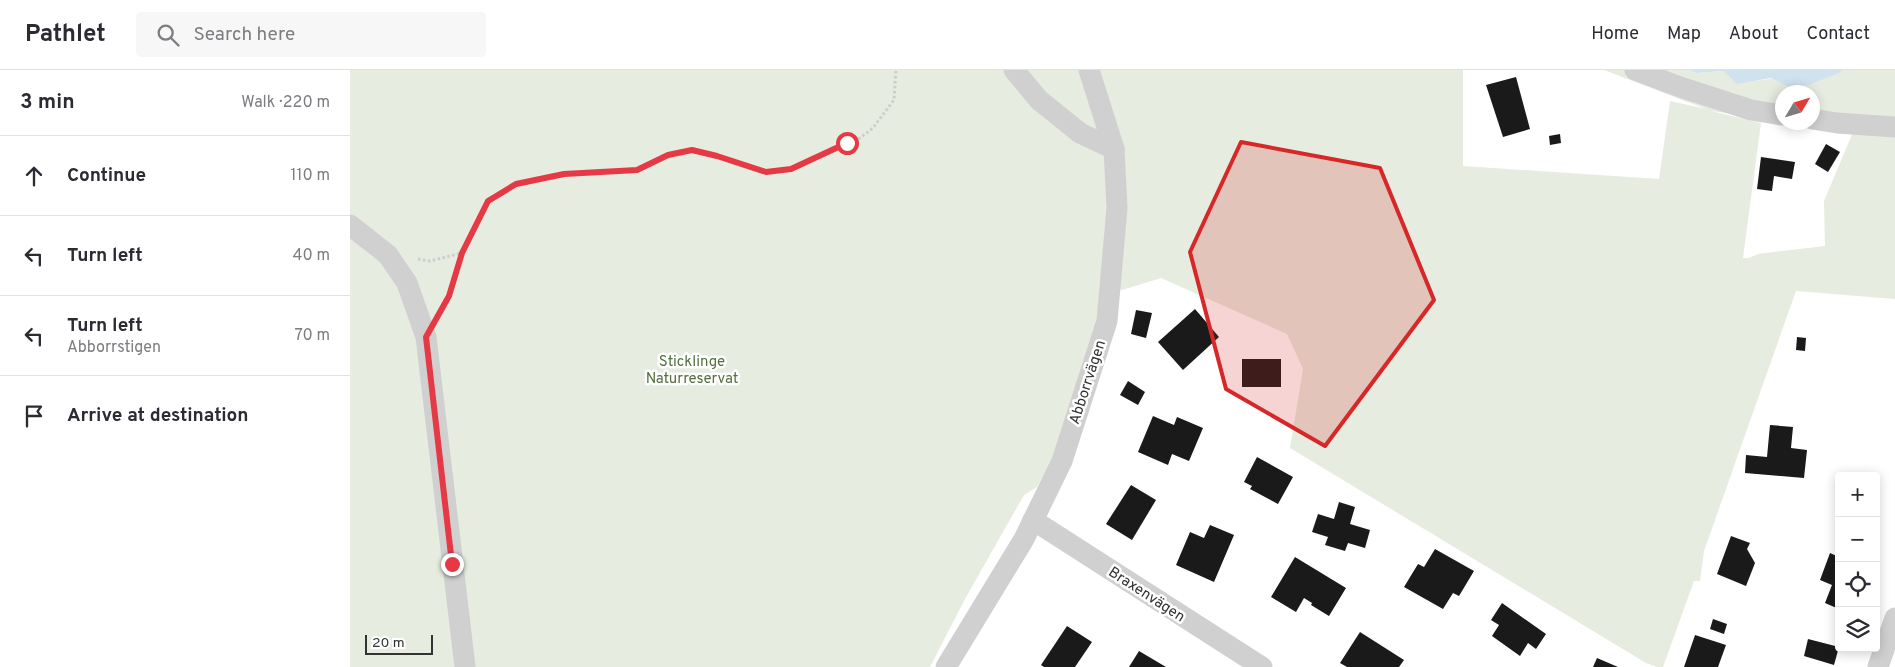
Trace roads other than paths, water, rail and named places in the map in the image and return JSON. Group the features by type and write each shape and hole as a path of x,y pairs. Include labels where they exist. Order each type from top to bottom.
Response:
{"street":[{"path":"1014,70 1039,100 1080,133 1114,149"},
{"name":"Abborrvägen","path":"946,667 1024,539 1062,461 1107,321 1117,208 1114,149 1090,70"},
{"path":"1635,70 1751,110 1775,114"},
{"path":"1820,120 1895,127"},
{"path":"350,225 388,255 408,283 426,337 465,667"},
{"name":"Braxenvägen","path":"1033,520 1262,667"},
{"path":"1878,667 1895,618"}],"water":[{"path":"1690,70 1842,70 1839,73 1808,85 1785,85 1771,78 1737,84 1724,71 1696,73"}],"park label":[{"name":"Sticklinge Naturreservat","path":"692,370"}]}
